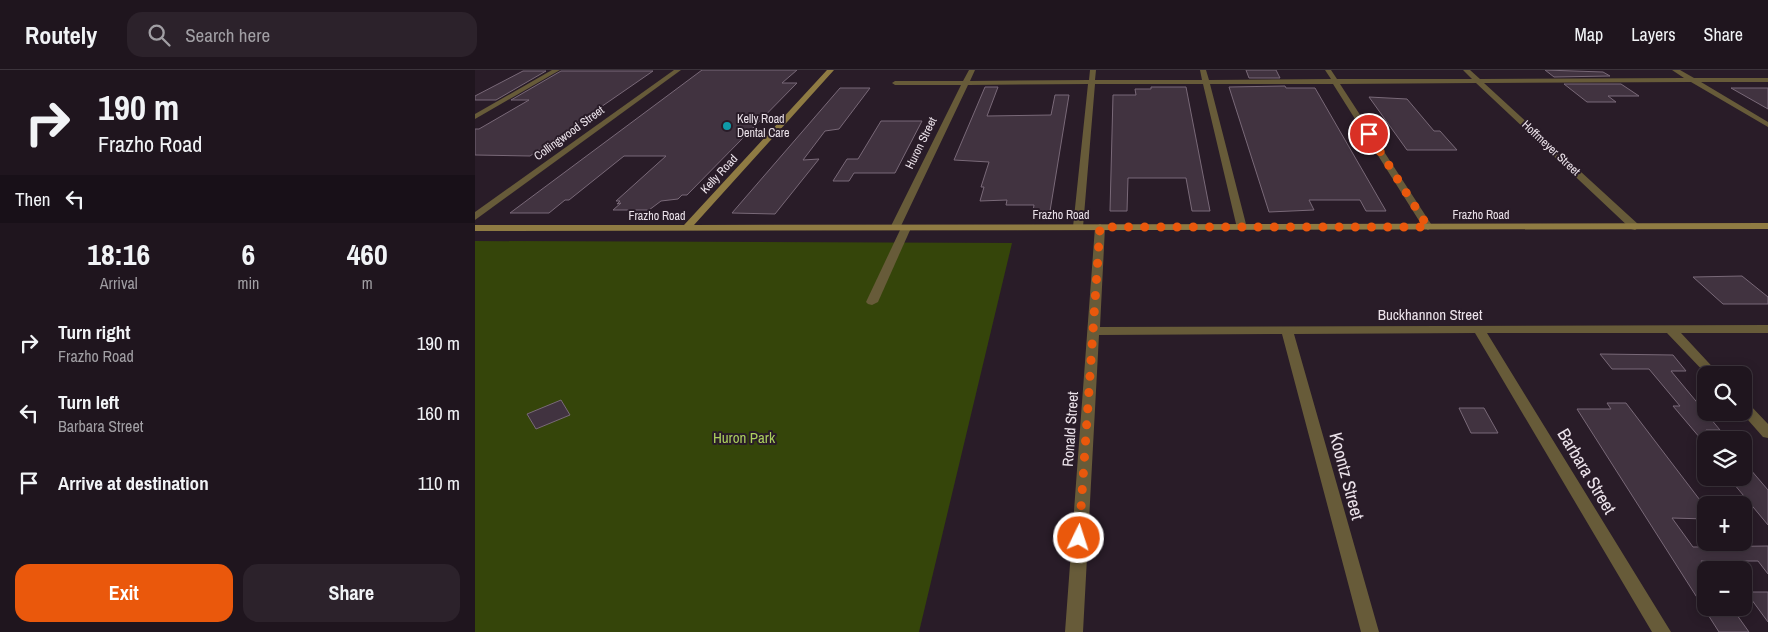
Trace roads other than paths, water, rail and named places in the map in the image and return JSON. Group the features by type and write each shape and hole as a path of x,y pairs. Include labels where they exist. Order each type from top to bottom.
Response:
{"street":[{"path":"475,117 557,70"},
{"name":"Collingwood Street","path":"475,217 678,70"},
{"name":"Kelly Road","path":"686,228 831,70"},
{"name":"Huron Street","path":"872,302 901,228 972,70"},
{"path":"1078,227 1093,70"},
{"path":"1203,70 1242,228"},
{"path":"1328,70 1428,227"},
{"name":"Hoffmeyer Street","path":"1466,70 1635,227"},
{"path":"1675,70 1768,125"},
{"path":"1759,70 1768,74"},
{"path":"895,83 1768,80"},
{"name":"Frazho Road","path":"475,228 1768,226"},
{"name":"Ronald Street","path":"1074,632 1100,227"},
{"path":"1670,329 1705,366"},
{"name":"Buckhannon Street","path":"1093,331 1768,329"},
{"name":"Koontz Street","path":"1287,330 1370,632"},
{"name":"Barbara Street","path":"1479,330 1662,632"},
{"path":"1752,416 1768,433"}],"place":[{"name":"Kelly Road Dental Care","path":"727,126"}],"park label":[{"name":"Huron Park","path":"744,437"}]}
